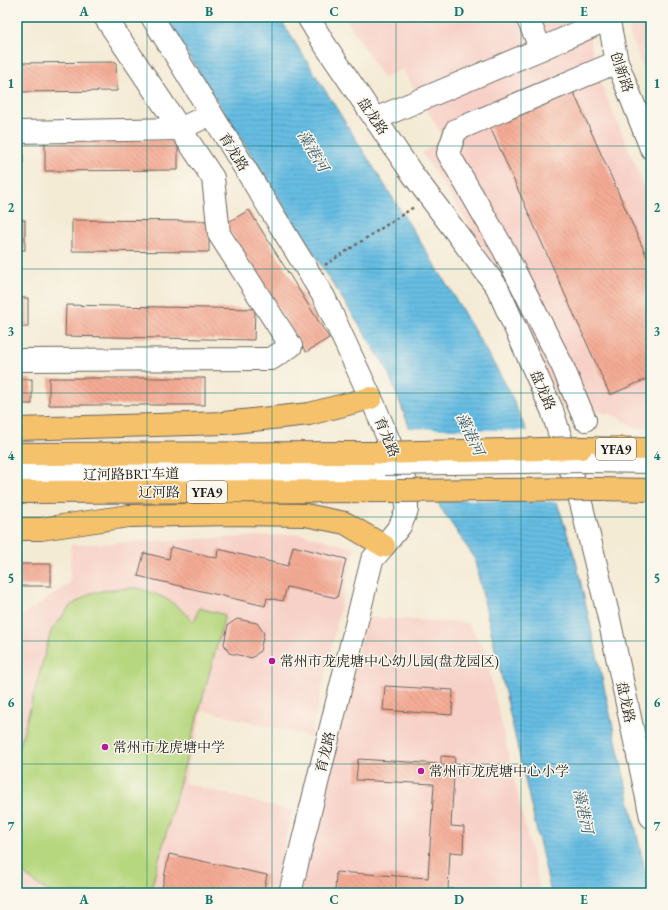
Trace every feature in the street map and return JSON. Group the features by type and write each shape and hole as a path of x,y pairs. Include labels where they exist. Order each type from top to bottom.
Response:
{"main road":[{"path":"17,429 224,423 309,414 370,398"},
{"name":"YFA9","path":"17,454 388,471 589,468 651,449"},
{"name":"YFA9","path":"388,471 589,468 651,490"},
{"name":"辽河路","path":"17,492 388,471"},
{"path":"17,528 42,529 129,516 234,514 305,515 345,523 384,546"}],"street":[{"path":"17,360 271,359 291,346 219,234 213,178 105,17"},
{"name":"育龙路","path":"152,17 324,297 406,482 406,510 400,526 372,560 290,893"},
{"name":"盘龙路","path":"308,17 323,42 411,172 496,286 552,410 581,503 608,614 651,817"},
{"path":"527,17 541,49"},
{"path":"376,119 541,49 608,18"},
{"name":"创新路","path":"608,18 617,62 651,148"},
{"path":"585,420 562,365 504,250 448,153 456,130 617,62"},
{"path":"17,132 180,129 211,114"},
{"path":"589,468 651,462"},
{"name":"辽河路BRT车道","path":"17,464 388,471"},
{"path":"589,468 651,473"},
{"name":"辽河路BRT车道","path":"17,476 144,473 388,471"}],"path":[{"path":"324,266 414,207"}],"shaded area":[{"path":"345,17 587,17 595,70 651,201 651,428 636,428 612,414 562,408 511,289 422,153 444,139 403,69 383,78"},
{"path":"628,17 651,17 651,90 629,32"},
{"path":"301,534 354,548 311,737 203,710 184,783 292,811 274,893 17,893 17,617 21,616 70,583 71,545"},
{"name":"常州市龙虎塘中心小学","path":"367,617 468,623 484,649 541,893 300,893"}],"green space":[{"name":"常州市龙虎塘中学","path":"137,588 168,600 194,622 199,608 225,615 150,893 126,893 127,887 106,893 53,893 42,888 23,873 17,864 17,756 51,631 70,606 91,593 114,589"}],"water":[{"name":"藻港河","path":"164,17 279,17 448,286 509,390 560,511 576,561 650,893 551,893 474,557 440,507 387,369"}],"pier":[{"path":"408,428 529,431 559,502 435,499"}],"building":[{"path":"116,62 117,91 17,92 17,63"},
{"path":"573,91 651,266 651,377 610,395 490,127"},
{"path":"17,140 23,140 23,171 17,171"},
{"path":"178,140 178,170 45,171 45,141"},
{"path":"249,210 329,338 306,352 225,224"},
{"path":"17,220 25,220 25,250 17,250"},
{"path":"72,220 209,221 209,252 72,251"},
{"path":"17,298 28,298 28,327 17,327"},
{"path":"66,305 255,309 254,340 65,336"},
{"path":"49,378 205,378 205,405 49,405"},
{"path":"17,379 32,379 32,404 17,404"},
{"path":"293,546 346,559 337,598 287,587 283,601 267,598 265,606 138,576 144,553 169,559 171,547 217,558 218,549 288,566"},
{"path":"17,564 51,564 51,586 17,586"},
{"path":"237,619 257,623 264,633 260,651 252,658 229,653 224,644 228,625"},
{"path":"385,686 453,690 452,715 383,710"},
{"path":"441,756 455,757 451,826 464,827 463,853 450,852 448,889 461,889 460,893 335,893 336,872 428,878 434,784 356,780 358,759 441,764"},
{"path":"169,854 267,875 263,893 161,893"}],"place":[{"name":"常州市龙虎塘中心幼儿园(盘龙园区)","path":"272,661"},
{"name":"常州市龙虎塘中学","path":"105,747"},
{"name":"常州市龙虎塘中心小学","path":"421,771"}]}
